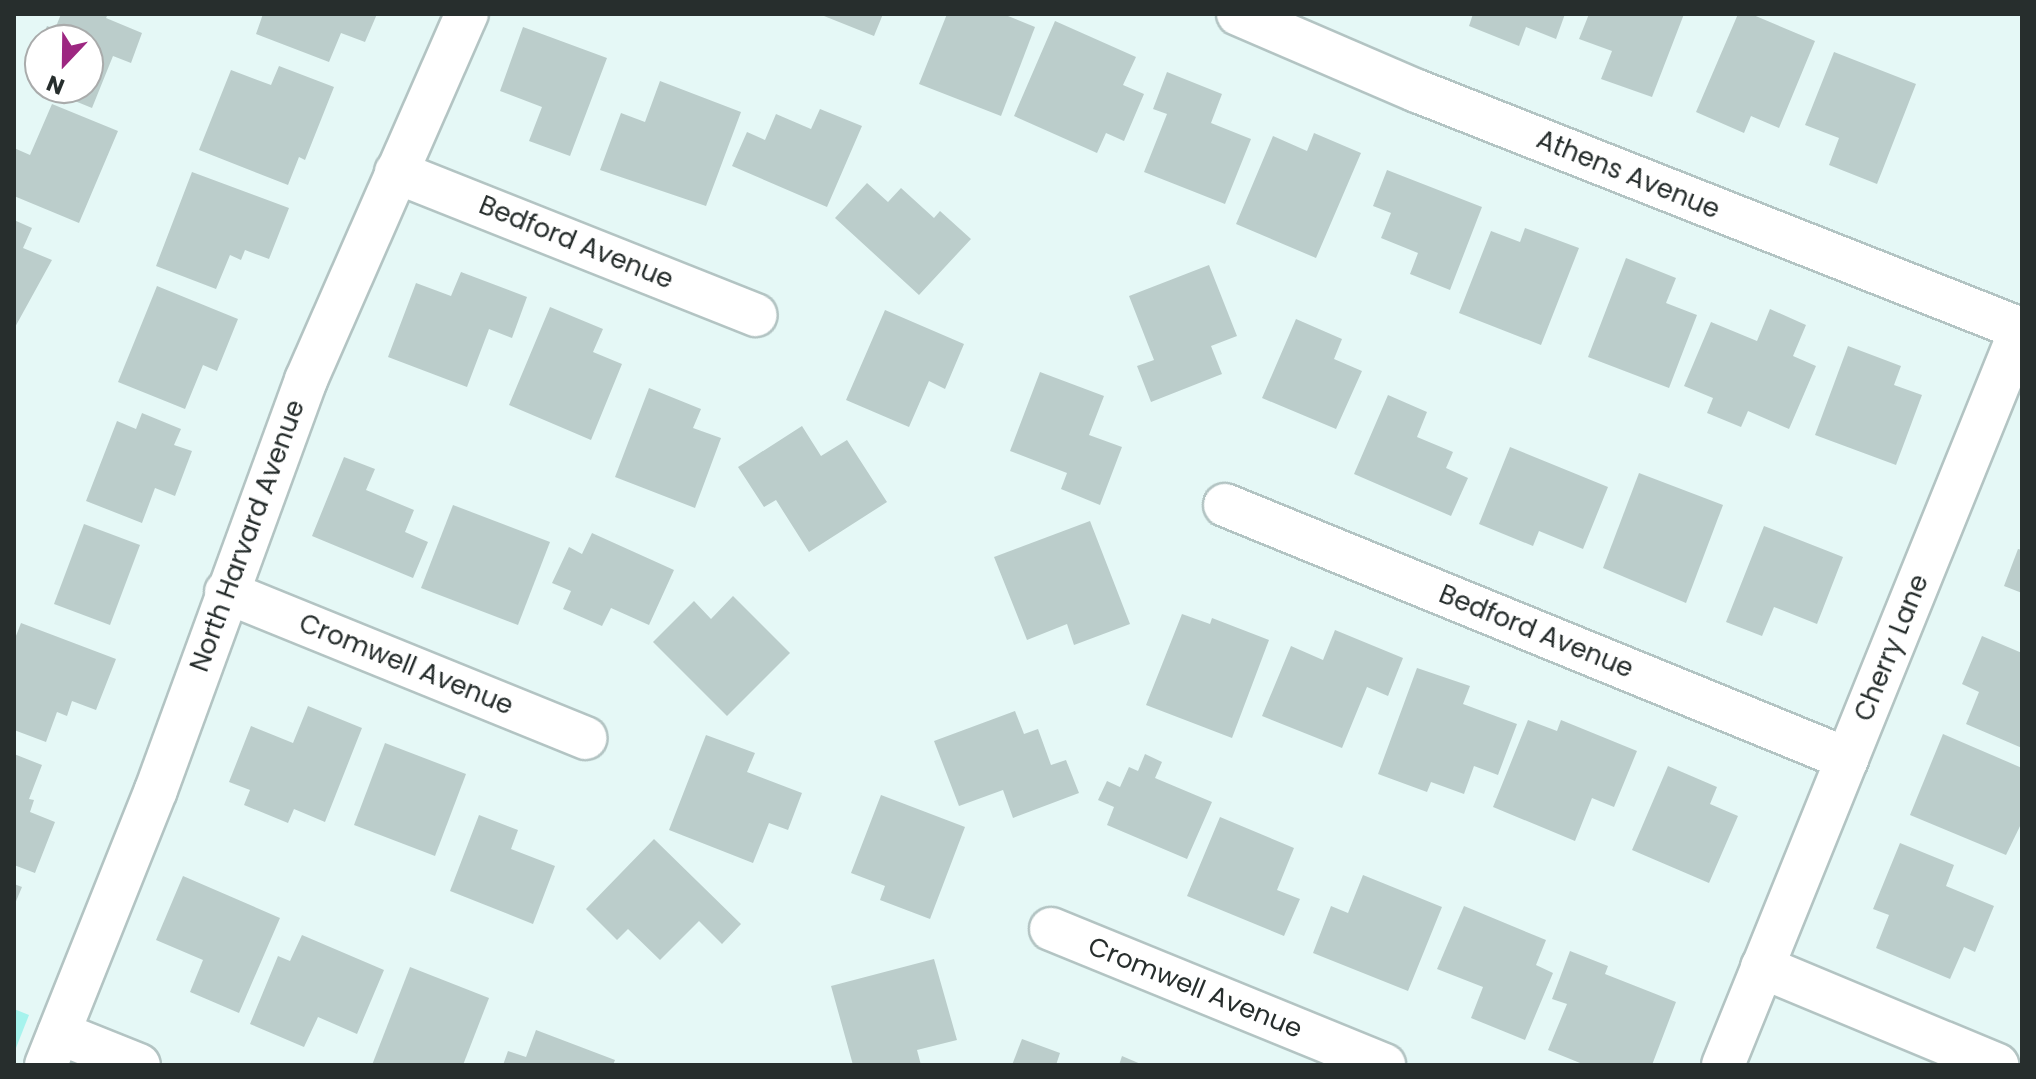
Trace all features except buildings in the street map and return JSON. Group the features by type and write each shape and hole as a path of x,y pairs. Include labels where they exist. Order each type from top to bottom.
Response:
{"street":[{"name":"North Harvard Avenue","path":"52,1049 156,790 306,380 467,14"},
{"name":"Athens Avenue","path":"1238,14 1417,91 2021,329"},
{"name":"Bedford Avenue","path":"396,172 756,315"},
{"name":"Cherry Lane","path":"1723,1065 2021,329"},
{"name":"Bedford Avenue","path":"1225,505 1847,759"},
{"name":"Cromwell Avenue","path":"226,592 586,738"},
{"name":"Cromwell Avenue","path":"1051,929 1384,1065"},
{"path":"1762,967 1997,1065"},
{"path":"52,1049 139,1065"}],"shaded area":[{"path":"14,1009 29,1015 14,1053"}]}
